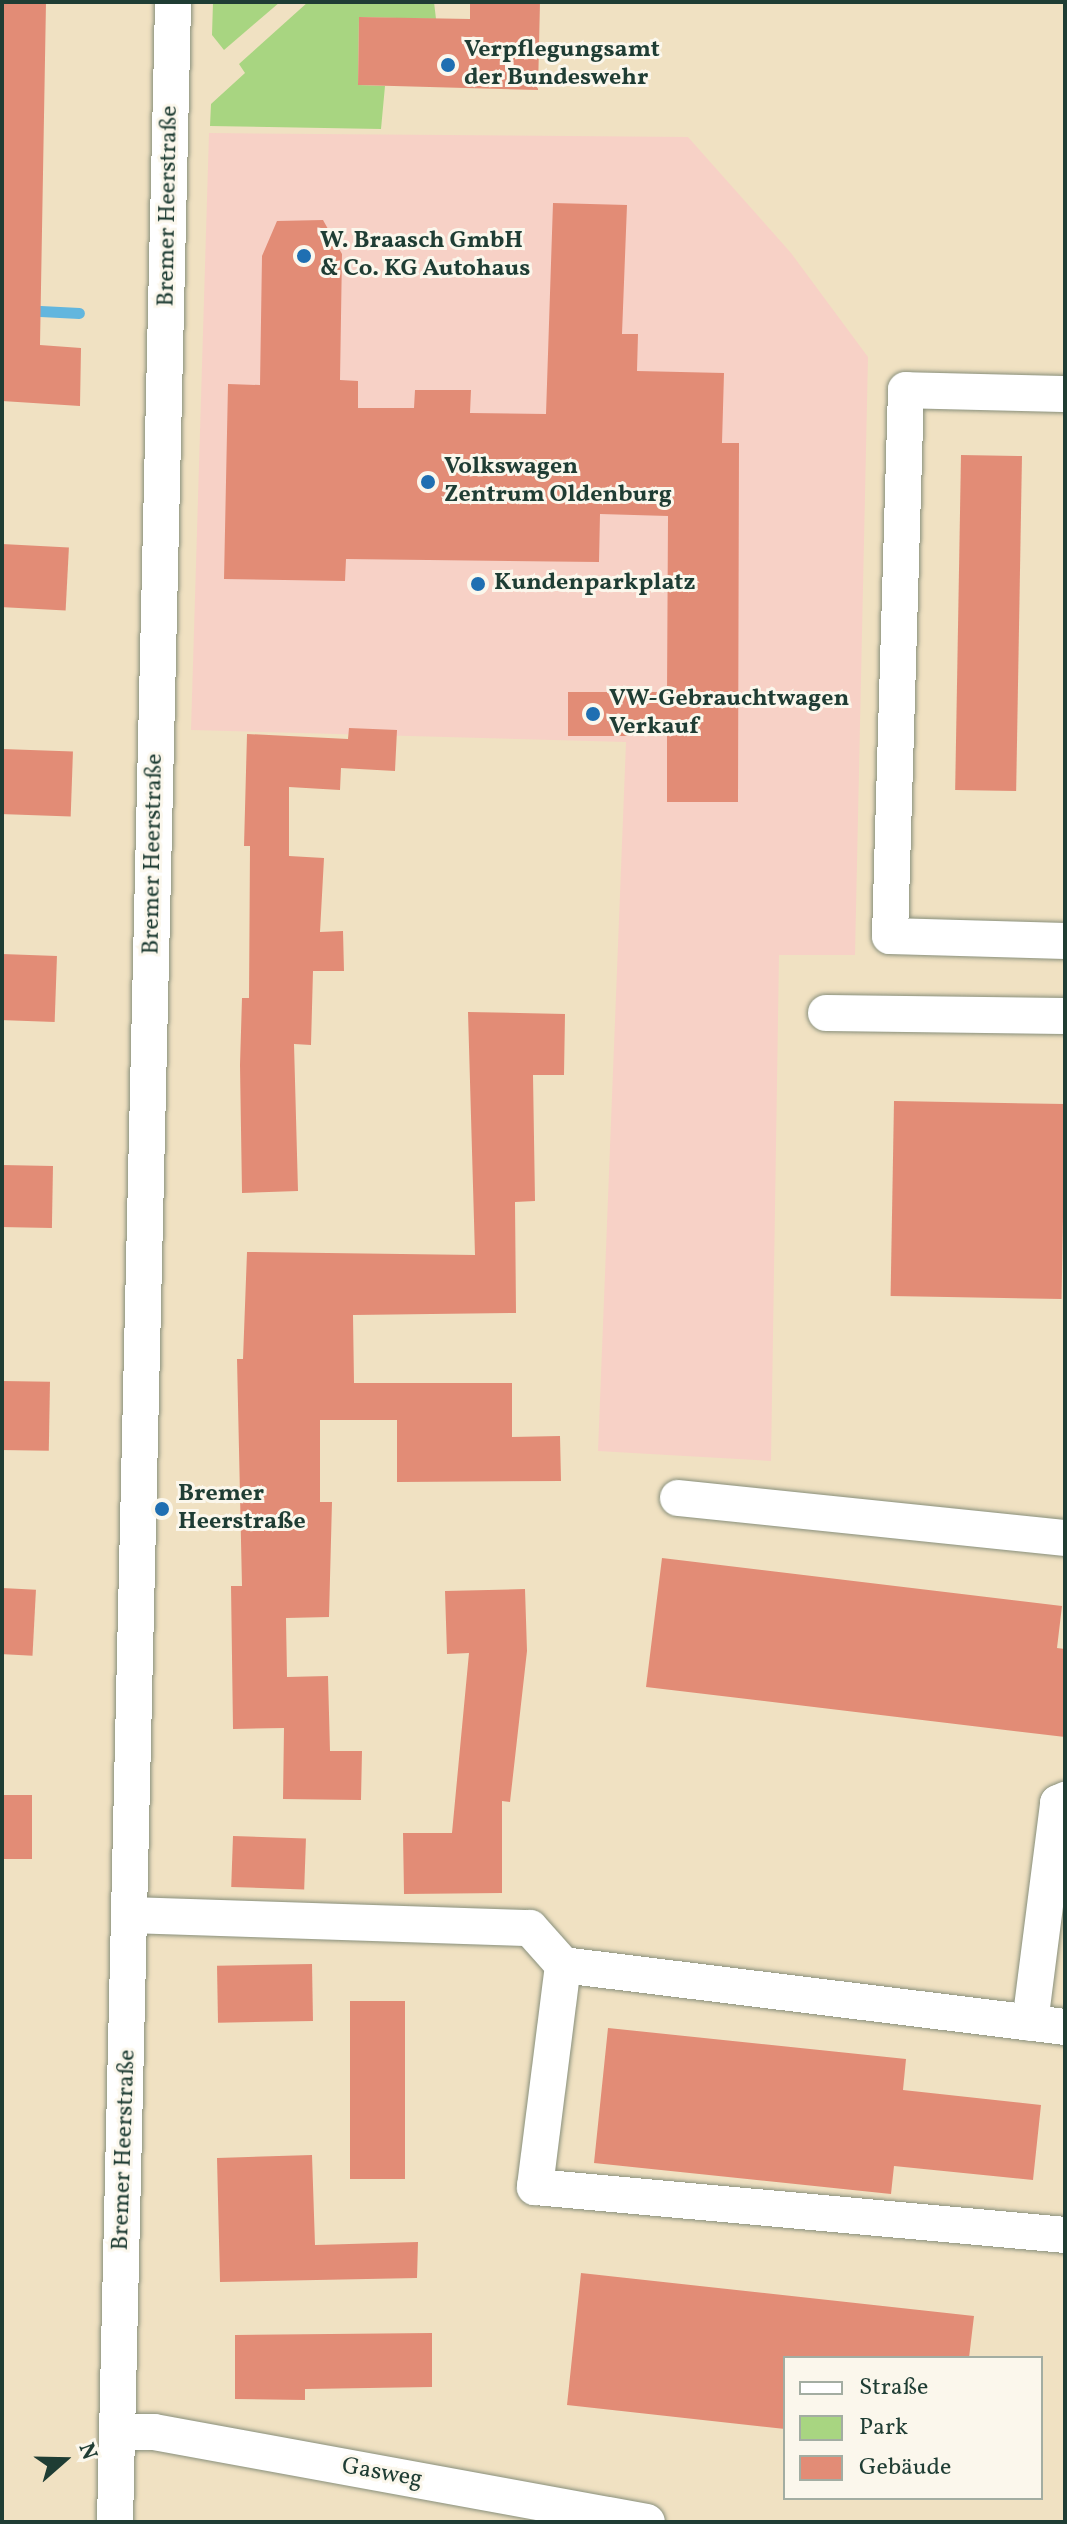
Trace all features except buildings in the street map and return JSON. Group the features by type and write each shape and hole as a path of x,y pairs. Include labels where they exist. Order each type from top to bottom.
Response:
{"street":[{"name":"Bremer Heerstraße","path":"115,2522 132,1915 173,2"},
{"path":"1065,394 906,390 890,936 1065,941"},
{"path":"826,1013 1065,1016"},
{"path":"678,1498 1065,1538"},
{"path":"132,1915 530,1928 563,1965 1048,2025 1058,1803 1065,1800"},
{"path":"563,1965 535,2187 1065,2235"},
{"name":"Gasweg","path":"117,2432 154,2432 647,2522"}],"shaded area":[{"path":"209,133 688,137 791,253 868,357 855,955 779,955 771,1461 598,1451 626,742 191,730"}],"green space":[{"path":"213,2 280,2 224,50 212,35"},
{"path":"308,2 434,2 436,19 359,17 358,85 385,86 381,129 210,126 211,104 245,73 239,64"}],"waterway":[{"path":"2,309 79,313"}],"place":[{"name":"Verpflegungsamt der Bundeswehr","path":"448,65"},
{"name":"W. Braasch GmbH & Co. KG Autohaus","path":"304,256"},
{"name":"Volkswagen Zentrum Oldenburg","path":"428,482"},
{"name":"Kundenparkplatz","path":"478,584"},
{"name":"VW-Gebrauchtwagen Verkauf","path":"593,714"},
{"name":"Bremer Heerstraße","path":"162,1509"}]}
